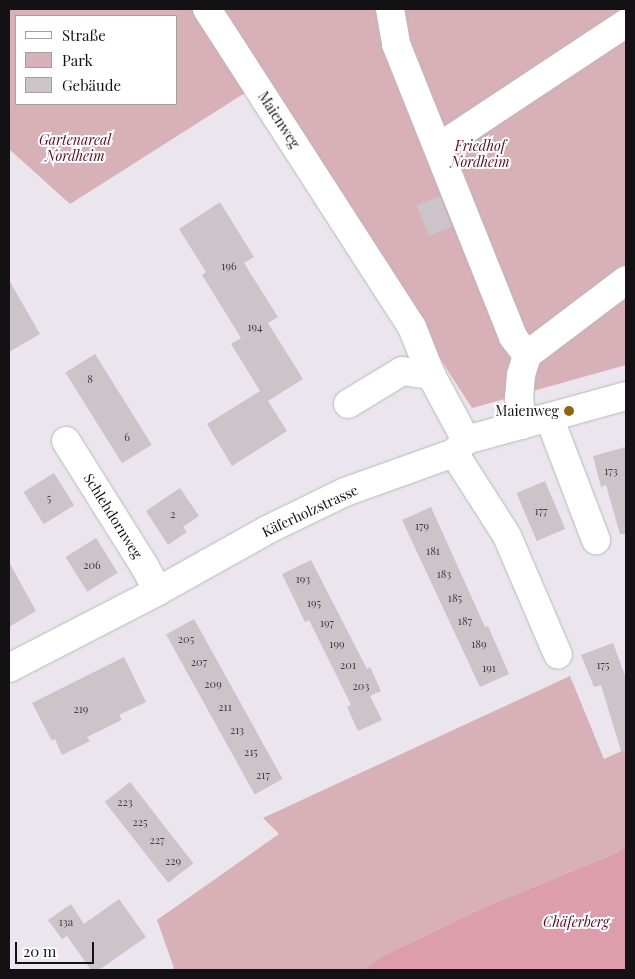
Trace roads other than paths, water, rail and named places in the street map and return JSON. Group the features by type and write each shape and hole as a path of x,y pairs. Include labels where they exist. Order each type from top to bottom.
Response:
{"street":[{"name":"Maienweg","path":"207,9 412,327 460,447 507,536 558,655"},
{"path":"390,9 396,44 439,147 513,336 527,355"},
{"path":"439,147 626,22"},
{"path":"522,424 519,390 520,375 527,355 626,280"},
{"path":"348,404 402,371 431,375"},
{"name":"Käferholzstrasse","path":"9,668 158,591 267,530 345,492 522,424 626,396"},
{"path":"549,417 596,540"},
{"name":"Schlehdornweg","path":"66,441 146,567 158,591"}],"place":[{"name":"Maienweg","path":"569,411"}],"park label":[{"name":"Gartenareal Nordheim","path":"75,148"},
{"name":"Friedhof Nordheim","path":"480,154"},
{"name":"Chäferberg","path":"576,922"}]}
